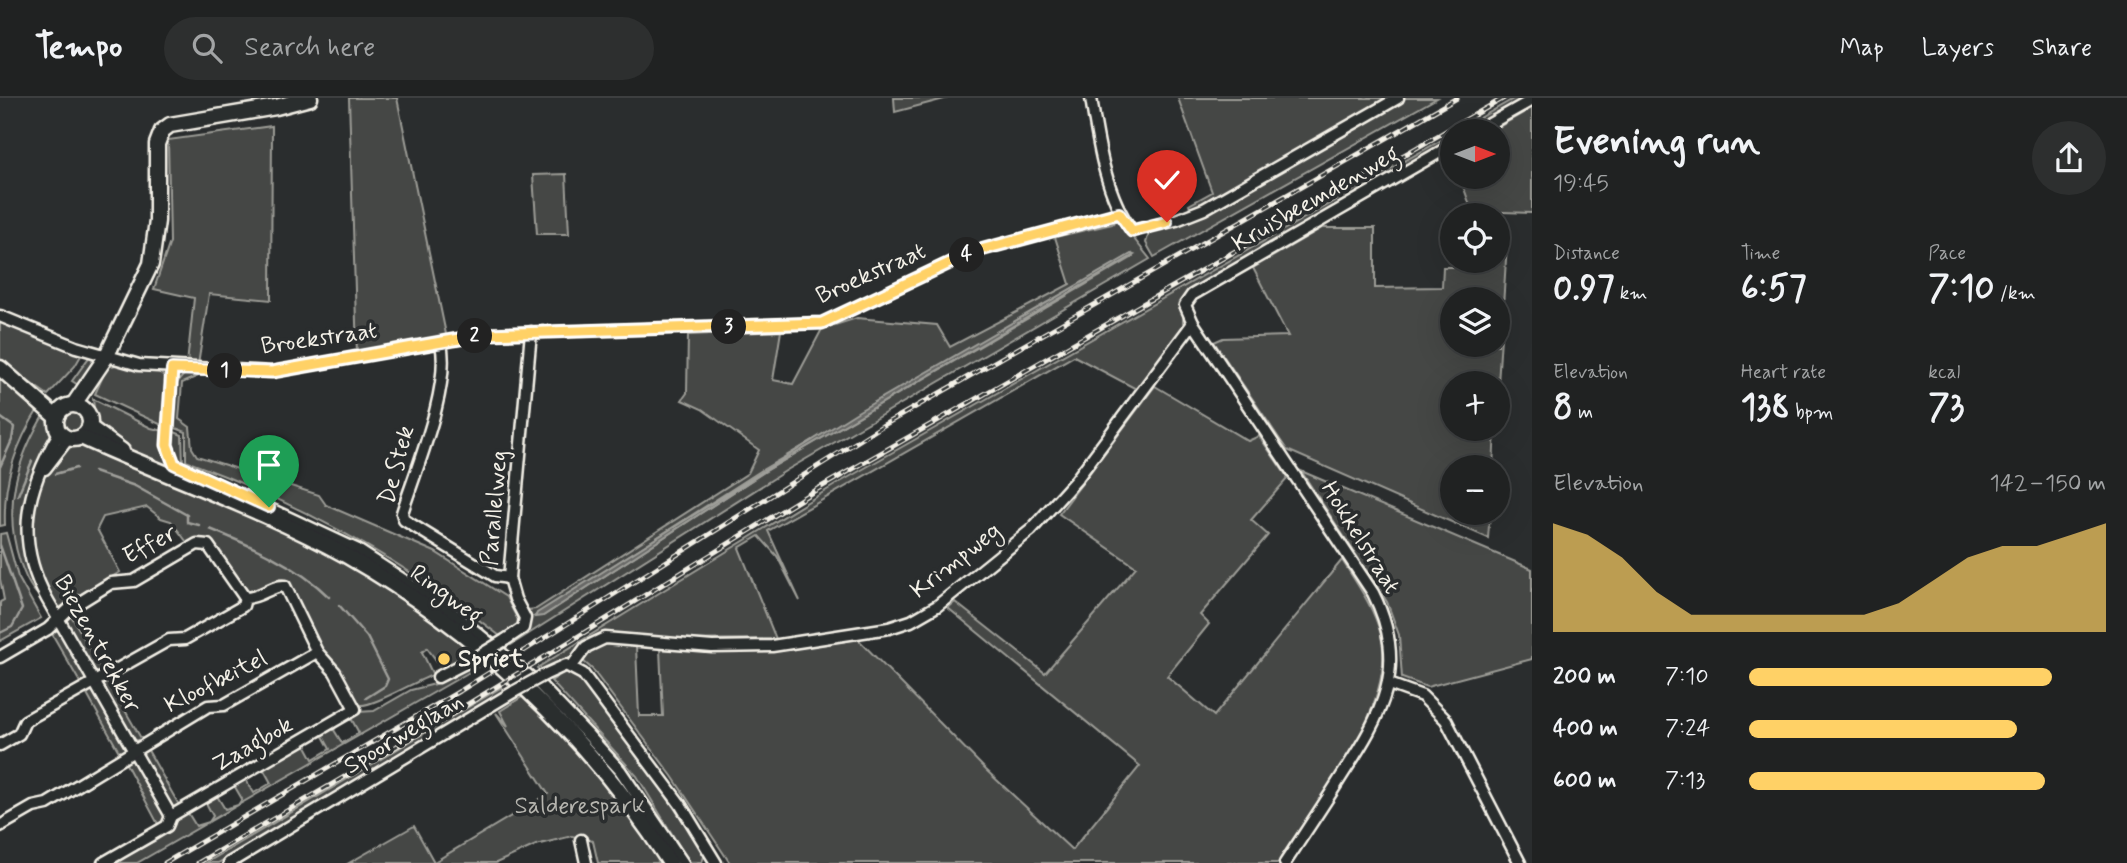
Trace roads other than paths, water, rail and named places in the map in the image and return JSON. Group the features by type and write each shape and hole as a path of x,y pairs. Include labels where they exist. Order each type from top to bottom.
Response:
{"main road":[{"path":"74,434 70,410 103,363 151,264 157,221 157,144 162,131 170,125 276,107 310,98"},
{"path":"0,368 21,384 35,389 70,410 90,417 74,434"},
{"name":"Ringweg","path":"74,434 345,555 444,620 531,691 581,743 611,779 670,863"}],"street":[{"path":"1091,98 1098,141 1119,213 1132,231 1195,213 1398,98"},
{"path":"1498,119 1532,100"},
{"name":"Kruisbeemdenweg","path":"1193,323 1185,305 1192,295 1440,152"},
{"name":"Broekstraat","path":"0,316 103,363 172,369 272,372 487,334 822,323 973,252 1119,213"},
{"name":"Krimpweg","path":"572,666 586,647 605,638 712,647 772,646 890,628 911,621 937,606 1031,530 1076,480 1193,323"},
{"name":"Hokkelstraat","path":"1193,323 1373,593 1388,632 1391,653 1389,684 1384,705 1286,863"},
{"name":"Parallelweg","path":"438,677 477,657 523,628 525,618 515,599 509,578 531,332"},
{"name":"De Stek","path":"441,344 444,358 440,383 427,436 402,513 404,520 495,576 509,578"},
{"path":"172,369 167,445 174,464 356,549 451,611 541,686 589,736 620,770 683,863"},
{"name":"Biezentrekker","path":"74,434 36,481 28,511 28,550 38,582 171,817"},
{"name":"Effer","path":"58,619 111,583 134,581 203,543 208,545 245,598"},
{"path":"0,745 19,734 25,721 169,640 185,639 243,606 245,598 256,598 277,586 285,586 317,652"},
{"path":"0,657 58,619"},
{"name":"Zaagbok","path":"103,863 167,826 171,817 355,709 335,672 317,652"},
{"name":"Kloofbeitel","path":"0,826 33,807 47,804 208,706 224,705 317,652"},
{"name":"Spoorweglaan","path":"229,863 515,691 559,666 572,666"},
{"path":"572,666 583,674 672,793 714,862"},
{"path":"1389,684 1422,695 1446,720 1520,863"},
{"path":"582,840 586,863"}],"waterway":[{"path":"0,417 14,427 12,440 0,467"},
{"path":"18,495 32,461"},
{"path":"55,474 76,468"},
{"path":"94,472 135,486 187,515 187,522 199,525"},
{"path":"210,529 288,566 329,597"},
{"path":"0,545 22,609 12,627 0,633"},
{"path":"339,605 367,637 388,679 385,686 366,698"}],"railway":[{"path":"165,863 460,691 882,426 1457,98"},
{"path":"198,863 460,709 814,491 1504,98"}],"place":[{"name":"Spriet","path":"444,659"}],"park label":[{"name":"Salderespark","path":"580,806"}]}
